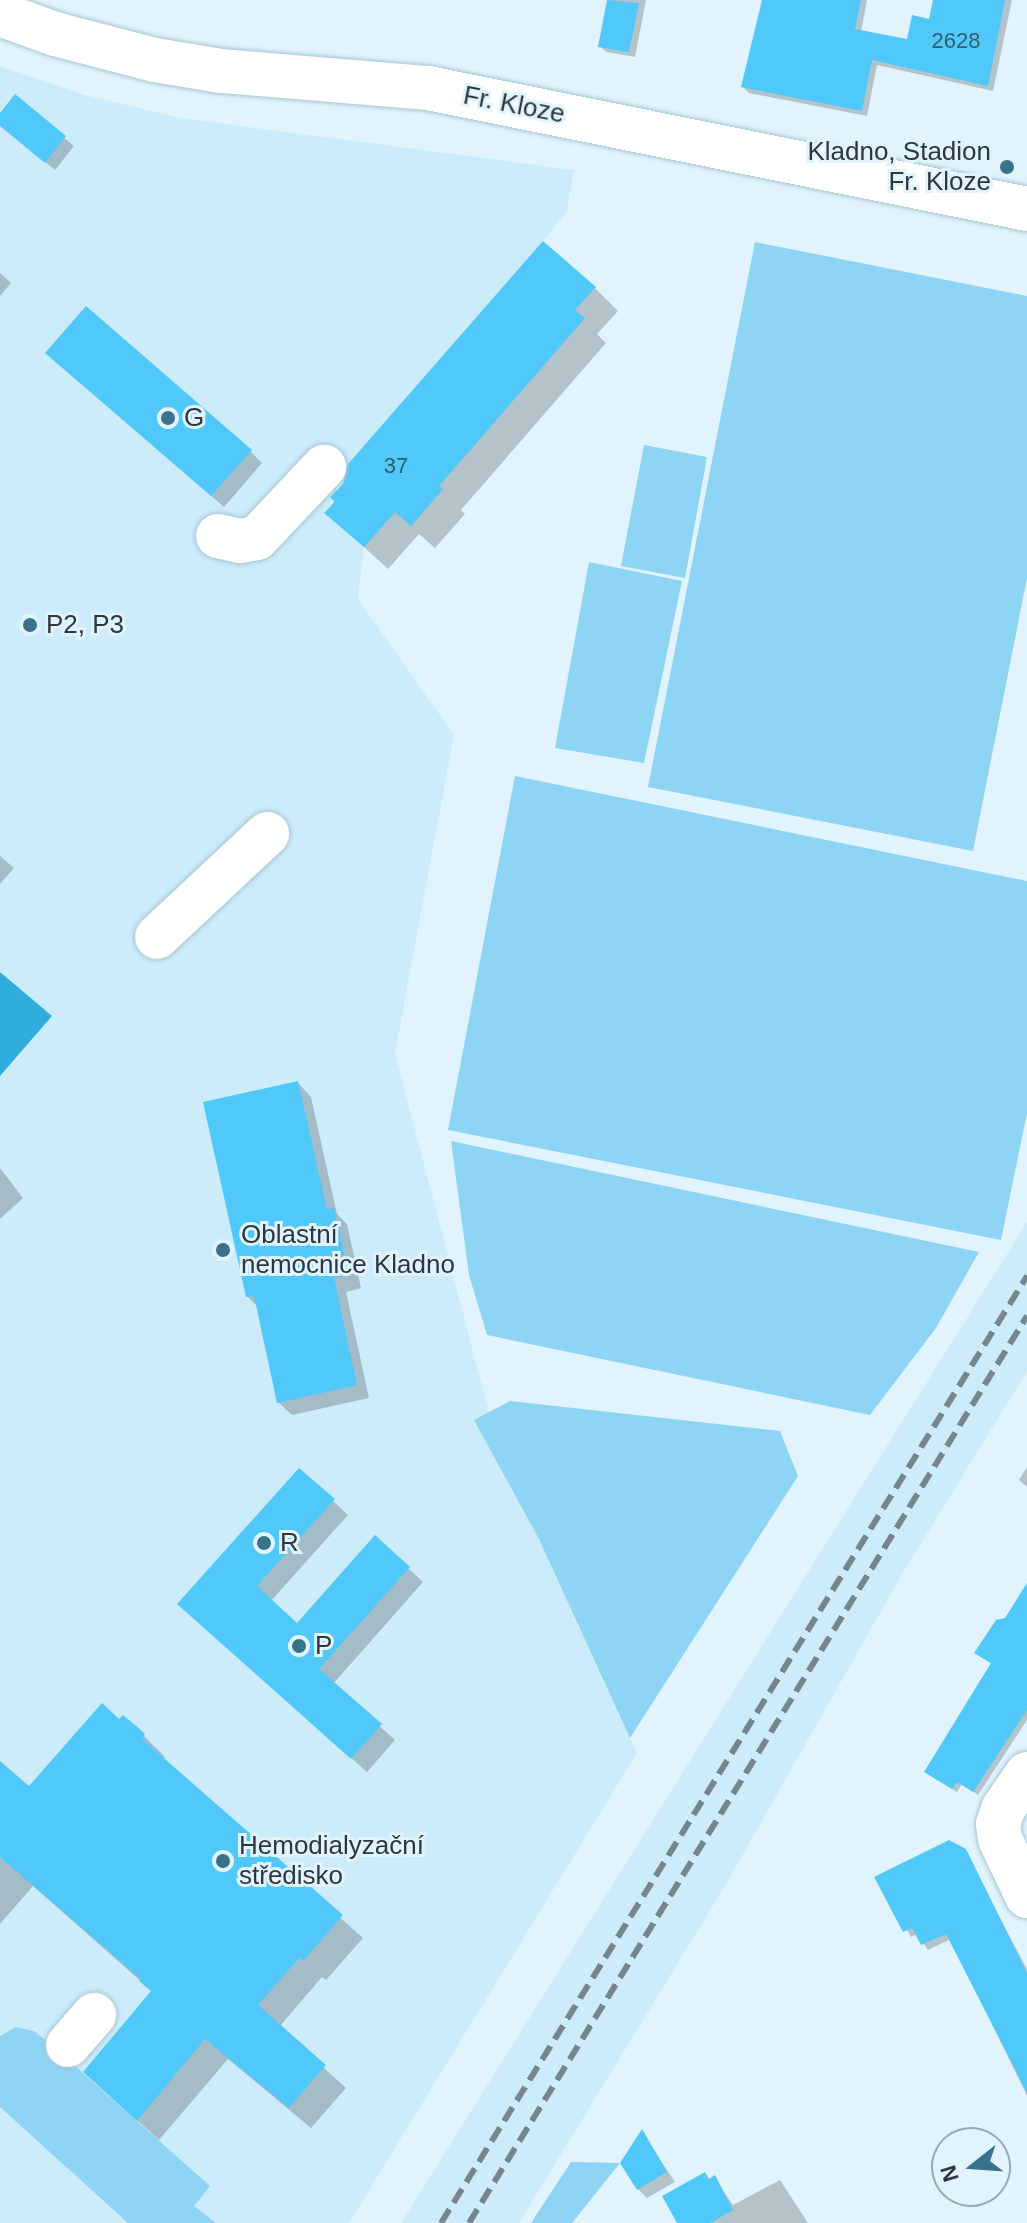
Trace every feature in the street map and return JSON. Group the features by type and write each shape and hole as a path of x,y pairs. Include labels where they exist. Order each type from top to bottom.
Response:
{"street":[{"name":"Fr. Kloze","path":"0,14 55,34 155,60 221,71 428,88 1027,209"},
{"path":"218,536 240,541 257,538 324,467"},
{"path":"157,937 267,834"},
{"path":"1027,1774 1003,1809 998,1824 1000,1839 1027,1896"}],"shaded area":[{"name":"Oblastní nemocnice Kladno","path":"0,66 85,95 180,118 574,170 566,213 543,241 596,287 575,310 585,318 439,486 443,489 411,526 394,512 364,547 358,599 454,735 395,1053 498,1447 637,1753 349,2223 0,2223"},
{"path":"755,242 1027,296 1027,578 973,851 648,787"},
{"path":"644,445 707,457 685,578 621,566"},
{"path":"589,562 682,581 644,763 555,748"},
{"path":"515,776 1027,881 1027,1113 1001,1240 448,1130"},
{"path":"0,972 52,1016 0,1076"},
{"path":"451,1141 979,1252 936,1328 870,1415 487,1335 469,1275"},
{"path":"1027,1222 1027,1371 901,1576 725,1886 519,2223 401,2223"},
{"path":"510,1401 780,1431 798,1476 630,1738 539,1539 474,1420"},
{"path":"16,2027 34,2031 48,2042 210,2186 194,2206 216,2223 128,2223 0,2107 0,2036"},
{"path":"571,2162 620,2163 572,2223 531,2223"}],"building":[{"path":"607,0 639,3 629,52 598,47"},
{"path":"762,0 861,0 855,29 907,39 912,15 929,19 933,0 1005,0 988,86 872,60 862,111 741,87"},
{"path":"15,94 66,136 45,163 0,126 0,113"},
{"path":"543,241 596,287 575,310 585,318 439,486 443,489 411,526 395,512 364,547 324,513 335,502 330,497 343,484 348,464"},
{"name":"G","path":"86,306 252,450 211,496 45,353"},
{"path":"298,1081 327,1209 334,1208 349,1275 334,1278 357,1385 277,1403 254,1296 246,1297 203,1102"},
{"path":"299,1468 335,1499 257,1586 297,1623 375,1535 410,1567 319,1669 382,1724 351,1759 177,1604"},
{"path":"1027,1583 1027,1710 973,1792 957,1782 952,1789 924,1772 991,1663 974,1653 996,1620 1005,1618"},
{"path":"102,1703 119,1719 123,1715 135,1725 145,1734 142,1739 343,1915 303,1961 300,1957 258,2005 326,2065 289,2108 205,2039 137,2121 83,2072 151,1991 0,1857 0,1761 29,1786"},
{"path":"949,1840 966,1849 1027,1973 1027,2093 946,1934 921,1945 912,1928 903,1932 874,1877"},
{"path":"642,2129 667,2172 637,2190 620,2163"},
{"path":"705,2172 709,2179 715,2175 733,2210 710,2223 677,2223 662,2196"}],"railway":[{"path":"441,2223 1027,1276"},
{"path":"469,2223 1027,1316"}],"place":[{"name":"Kladno, Stadion Fr. Kloze","path":"1007,167"},
{"name":"G","path":"168,418"},
{"name":"P2, P3","path":"30,625"},
{"name":"Oblastní nemocnice Kladno","path":"223,1250"},
{"name":"R","path":"264,1543"},
{"name":"P","path":"299,1646"},
{"name":"Hemodialyzační středisko","path":"223,1861"}]}
